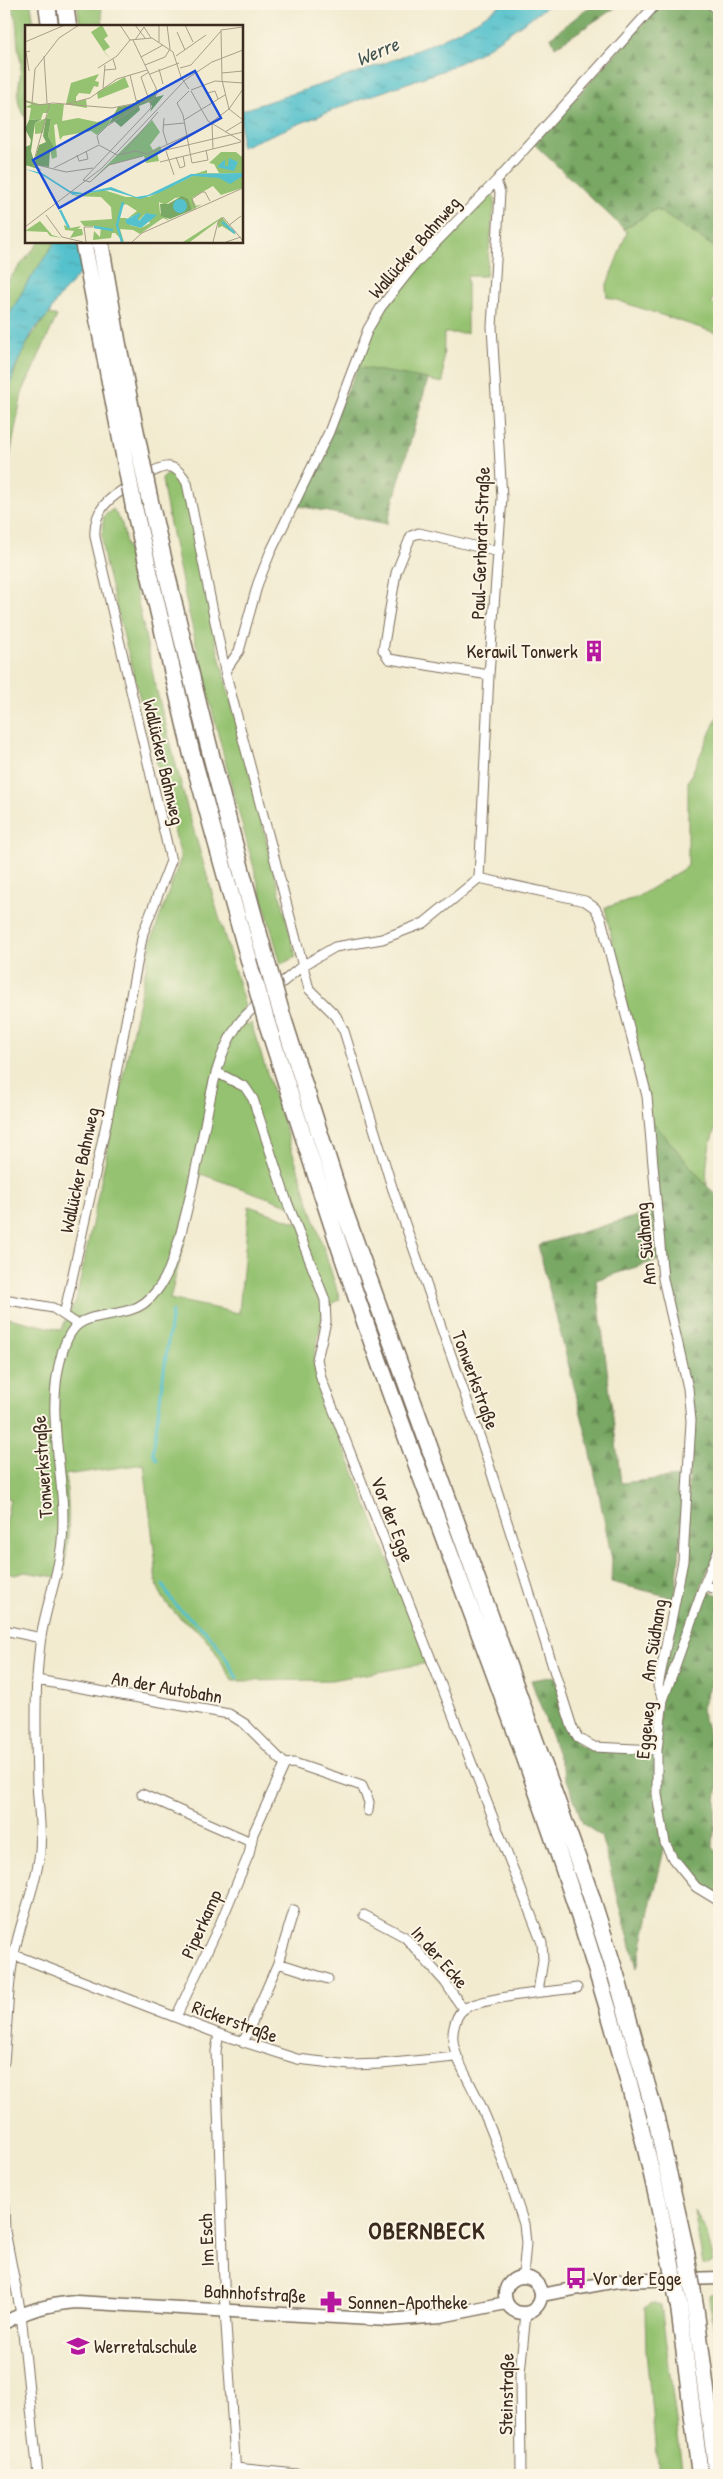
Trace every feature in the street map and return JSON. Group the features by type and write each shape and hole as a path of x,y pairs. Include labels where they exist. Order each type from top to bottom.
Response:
{"highway":[{"path":"47,4 50,25"},
{"path":"65,4 68,25"},
{"path":"83,242 134,506 192,755 266,1020 389,1390 546,1819 597,1969 637,2108 654,2178 677,2253"},
{"path":"100,242 118,345 149,497 187,665 230,831 281,1012 360,1257 594,1905 655,2114 677,2253 717,2475"},
{"path":"687,2306 700,2475"}],"street":[{"name":"Wallücker Bahnweg","path":"225,670 239,652 267,560 328,432 368,329 395,287 496,181 656,4"},
{"path":"711,4 719,11"},
{"name":"Paul-Gerhardt-Straße","path":"479,878 489,675 500,552 502,498 492,327 500,192 496,181"},
{"name":"Wallücker Bahnweg","path":"64,1315 108,1116 143,933 170,861 94,526 102,505 110,497 160,467 170,466 176,469 182,474 187,483 225,670 302,966"},
{"path":"489,675 390,659 383,650 396,573 411,536 419,533 500,552"},
{"path":"4,1299 53,1308 78,1324 94,1316 131,1310 151,1298 173,1262 184,1223 216,1072 238,1023 289,975 302,966 335,947 382,939 424,923 479,878"},
{"name":"Am Südhang","path":"479,878 585,901 595,908 601,919 647,1096 663,1279 688,1388 691,1421 683,1561 658,1686 663,1700"},
{"name":"Tonwerkstraße","path":"302,966 309,989 336,1016 344,1031 392,1187 484,1449 572,1727 578,1738 594,1747 657,1750"},
{"name":"Vor der Egge","path":"216,1072 245,1087 253,1099 286,1199 325,1300 326,1322 317,1359 321,1378 542,1943 543,1960 538,1992"},
{"name":"Tonwerkstraße","path":"4,2062 14,1954 36,1874 40,1850 37,1780 37,1680 41,1638 60,1559 63,1524 62,1477 54,1428 56,1379 67,1338 78,1324"},
{"name":"Eggeweg","path":"719,1549 704,1585 663,1700 657,1750 657,1794 665,1843 673,1859 696,1887 719,1901"},
{"path":"704,1585 719,1590"},
{"path":"4,1630 41,1638"},
{"name":"An der Autobahn","path":"37,1680 229,1714 245,1724 285,1764"},
{"path":"285,1764 294,1763 362,1786 369,1802 368,1811"},
{"name":"Piperkamp","path":"176,2017 220,1924 249,1854 251,1842 285,1764"},
{"path":"142,1794 251,1842"},
{"path":"243,2043 278,1963 294,1910"},
{"name":"In der Ecke","path":"364,1915 405,1937 445,1982 463,2009"},
{"name":"Rickerstraße","path":"4,1952 14,1954 243,2043 296,2059 350,2065 456,2057"},
{"path":"278,1963 328,1978"},
{"path":"523,2277 526,2243 520,2208 482,2108 456,2057 453,2039 456,2020 463,2009 474,2004 538,1992 577,1988"},
{"name":"Im Esch","path":"219,2034 216,2051 225,2310 235,2472"},
{"path":"4,2206 5,2231 21,2314 38,2475"},
{"path":"523,2277 534,2280 538,2284 541,2295 538,2305 526,2314 514,2312 506,2303 505,2291 511,2281 523,2277"},
{"path":"541,2295 617,2282 719,2278"},
{"name":"Bahnhofstraße","path":"4,2323 40,2307 76,2302 388,2320 441,2316 506,2303"},
{"name":"Steinstraße","path":"521,2475 520,2373 526,2314"},
{"path":"235,2472 306,2475"}],"green space":[{"path":"11,4 31,4 34,25 25,25 25,116 18,98 21,62"},
{"path":"77,4 101,4 103,25 80,25"},
{"path":"593,4 621,4 555,47 551,37"},
{"path":"661,4 707,4 719,15 719,250 656,209 624,229 534,144"},
{"path":"491,194 495,198 486,276 467,276 467,333 444,333 443,383 358,367 372,330 395,294 485,195"},
{"path":"656,209 719,250 719,291 711,302 719,308 719,334 607,297 606,287 627,232 624,229"},
{"path":"39,242 56,242 26,285 4,325 5,284"},
{"path":"49,314 57,316 22,393 4,487 4,439 8,395 22,354 33,334"},
{"path":"358,367 428,379 387,524 295,505"},
{"path":"169,473 180,478 185,485 217,647 296,957 281,964 203,674 165,498 162,479"},
{"path":"113,509 122,524 155,684 187,807 245,1006 242,1009 247,1026 251,1023 340,1299 324,1309 314,1358 317,1377 428,1663 332,1680 232,1681 207,1640 200,1632 173,1611 164,1600 158,1586 144,1464 65,1475 68,1527 67,1553 62,1578 25,1572 15,1575 4,1572 4,1530 10,1499 4,1497 4,1317 61,1330 76,1300 152,939 181,857 106,567 102,542 104,516","holes":["201,1174 294,1207 301,1224 249,1206 239,1313 170,1299"]},
{"path":"719,713 719,1120 709,1152 707,1186 652,1121 605,908 637,897 688,866 688,782"},
{"path":"652,1121 707,1186 719,1197 719,1543 700,1589 719,1595 719,1663 701,1710 719,1766 713,1846 719,1855 719,1897 698,1885 676,1857 667,1836 637,1968 601,1836 583,1824 531,1680 555,1676 570,1729 576,1741 583,1746 603,1751 658,1749 660,1687 684,1561 692,1420 661,1259 596,1280 621,1483 687,1476 675,1598 611,1582 612,1560 590,1449 538,1245 658,1210"},
{"path":"694,2210 706,2231 714,2262 703,2265"},
{"path":"715,2292 719,2293 719,2363 709,2295"},
{"path":"654,2303 661,2305 683,2475 658,2475 646,2351 645,2307"}],"water":[{"path":"502,4 551,4 481,52 444,70 356,101 242,147 242,111 376,66 442,39 473,23"},
{"path":"55,242 107,242 56,301 49,314 33,331 14,370 4,415 4,325 26,285"}],"waterway":[{"path":"157,1460 153,1452 172,1311"},
{"path":"163,1585 172,1601 216,1643 237,1678"}],"place":[{"name":"Kerawil Tonwerk","path":"594,651"},
{"name":"Vor der Egge","path":"576,2278"},
{"name":"Sonnen-Apotheke","path":"331,2302"},
{"name":"Werretalschule","path":"78,2346"}],"district":[{"name":"OBERNBECK","path":"427,2230"}],"water label":[{"name":"Werre","path":"377,51"}]}
